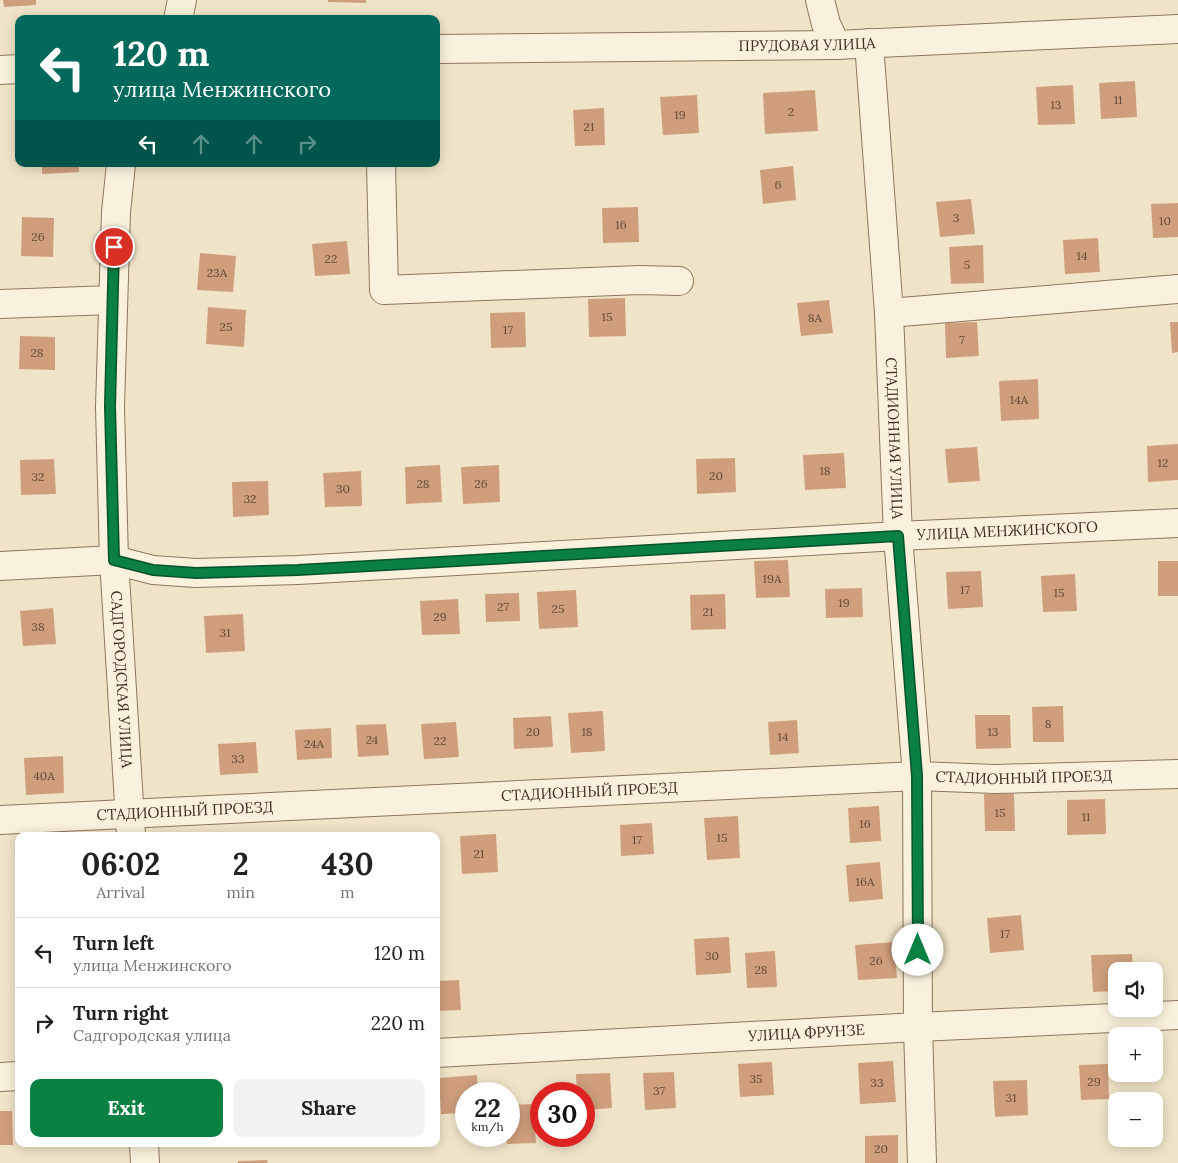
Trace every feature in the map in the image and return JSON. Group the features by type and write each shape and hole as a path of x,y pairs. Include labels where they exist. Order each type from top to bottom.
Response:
{"street":[{"path":"179,15 182,0"},
{"path":"820,0 826,24 836,45"},
{"name":"ПРУДОВАЯ УЛИЦА","path":"440,49 836,45 1178,29"},
{"name":"СТАДИОННАЯ УЛИЦА","path":"869,43 888,313 898,536 917,776 918,1027 922,1163"},
{"path":"0,70 15,69"},
{"name":"САДГОРОДСКАЯ УЛИЦА","path":"121,167 116,212 112,300 110,406 114,560 131,825"},
{"path":"381,167 384,290 640,280 679,281"},
{"path":"888,313 1178,289"},
{"path":"0,304 112,300"},
{"name":"УЛИЦА МЕНЖИНСКОГО","path":"0,566 114,560 153,570 196,573 298,570 898,536 1178,523"},
{"name":"СТАДИОННЫЙ ПРОЕЗД","path":"0,820 131,825 917,776 995,779 1178,774"},
{"name":"УЛИЦА ФРУНЗЕ","path":"440,1053 1178,1015"},
{"path":"0,1077 15,1076"},
{"path":"144,1147 145,1163"}],"building":[{"path":"3,0 36,0 36,5 4,7"},
{"path":"328,0 366,0 366,3 328,2"},
{"path":"1135,81 1137,117 1101,119 1099,83"},
{"path":"1073,85 1075,124 1038,125 1036,87"},
{"path":"815,90 818,131 765,134 763,93"},
{"path":"697,95 699,133 663,135 660,97"},
{"path":"604,108 605,145 575,146 573,110"},
{"path":"793,166 796,200 763,204 760,170"},
{"path":"42,167 79,167 79,172 42,174"},
{"path":"971,199 975,234 940,237 936,202"},
{"path":"1178,203 1178,237 1153,238 1151,204"},
{"path":"638,207 639,242 603,243 602,208"},
{"path":"22,217 54,218 53,257 21,256"},
{"path":"1098,238 1100,272 1065,274 1063,240"},
{"path":"347,241 350,274 315,276 312,244"},
{"path":"983,245 984,283 951,284 949,247"},
{"path":"200,253 236,256 233,292 197,290"},
{"path":"625,298 626,336 589,337 588,299"},
{"path":"829,300 833,333 801,336 797,303"},
{"path":"208,307 246,310 244,347 206,344"},
{"path":"525,312 526,347 491,348 490,313"},
{"path":"977,322 979,356 946,358 945,323"},
{"path":"1170,322 1178,322 1178,352 1172,353"},
{"path":"20,336 55,337 55,370 19,369"},
{"path":"1038,379 1039,419 1001,421 999,381"},
{"path":"1178,444 1178,480 1148,482 1147,446"},
{"path":"977,447 980,481 948,483 945,449"},
{"path":"844,453 846,488 805,490 803,455"},
{"path":"735,458 736,492 697,494 696,459"},
{"path":"54,459 56,494 21,495 20,460"},
{"path":"440,465 442,502 406,504 405,467"},
{"path":"499,465 500,502 463,504 461,467"},
{"path":"361,471 362,506 325,507 323,473"},
{"path":"268,481 269,515 233,517 232,482"},
{"path":"788,560 790,597 756,598 754,561"},
{"path":"1158,561 1178,561 1178,596 1158,596"},
{"path":"981,571 983,607 948,609 946,572"},
{"path":"1075,574 1077,611 1043,612 1041,576"},
{"path":"862,588 863,617 826,618 825,589"},
{"path":"576,590 578,627 539,629 537,592"},
{"path":"519,593 520,621 486,622 485,594"},
{"path":"725,594 726,629 691,630 690,595"},
{"path":"458,599 460,634 422,635 420,601"},
{"path":"53,608 56,644 23,646 20,611"},
{"path":"243,614 245,651 206,653 204,616"},
{"path":"1063,706 1064,742 1033,742 1032,707"},
{"path":"603,711 605,751 571,753 568,713"},
{"path":"975,715 1010,715 1011,748 976,749"},
{"path":"551,716 553,747 514,749 513,718"},
{"path":"797,720 799,753 770,755 768,722"},
{"path":"456,722 459,757 424,759 421,724"},
{"path":"386,724 389,755 358,757 356,725"},
{"path":"331,728 332,758 297,760 295,730"},
{"path":"256,742 258,773 220,775 218,744"},
{"path":"63,756 64,793 26,795 24,758"},
{"path":"984,794 1014,794 1015,831 985,831"},
{"path":"1105,799 1106,834 1067,835 1067,800"},
{"path":"879,806 881,841 850,843 848,808"},
{"path":"738,816 740,858 707,860 704,818"},
{"path":"652,823 654,854 621,856 620,825"},
{"path":"496,834 498,872 462,874 460,836"},
{"path":"880,862 883,899 849,902 846,865"},
{"path":"1021,915 1024,950 990,953 987,918"},
{"path":"729,937 731,973 696,975 694,939"},
{"path":"894,942 897,978 858,980 855,945"},
{"path":"775,951 777,987 747,988 745,953"},
{"path":"1132,954 1132,962 1108,962 1108,991 1093,992 1091,955"},
{"path":"459,980 461,1010 440,1011 440,981"},
{"path":"893,1061 896,1102 860,1104 858,1063"},
{"path":"772,1062 774,1095 740,1097 738,1064"},
{"path":"1108,1064 1108,1099 1081,1100 1079,1065"},
{"path":"674,1072 676,1108 645,1110 643,1073"},
{"path":"610,1073 612,1108 595,1109 595,1082 576,1082 576,1074"},
{"path":"477,1075 477,1082 455,1082 455,1113 441,1114 440,1078"},
{"path":"1027,1080 1028,1115 995,1117 993,1081"},
{"path":"530,1104 530,1143 520,1144 520,1105"},
{"path":"0,1111 12,1111 13,1145 0,1145"},
{"path":"898,1135 898,1163 865,1163 865,1136"},
{"path":"267,1160 268,1163 238,1163 238,1161"}],"route":[{"path":"114,247 110,406 114,560 153,570 196,573 298,570 898,536 917,776 918,950"}]}
